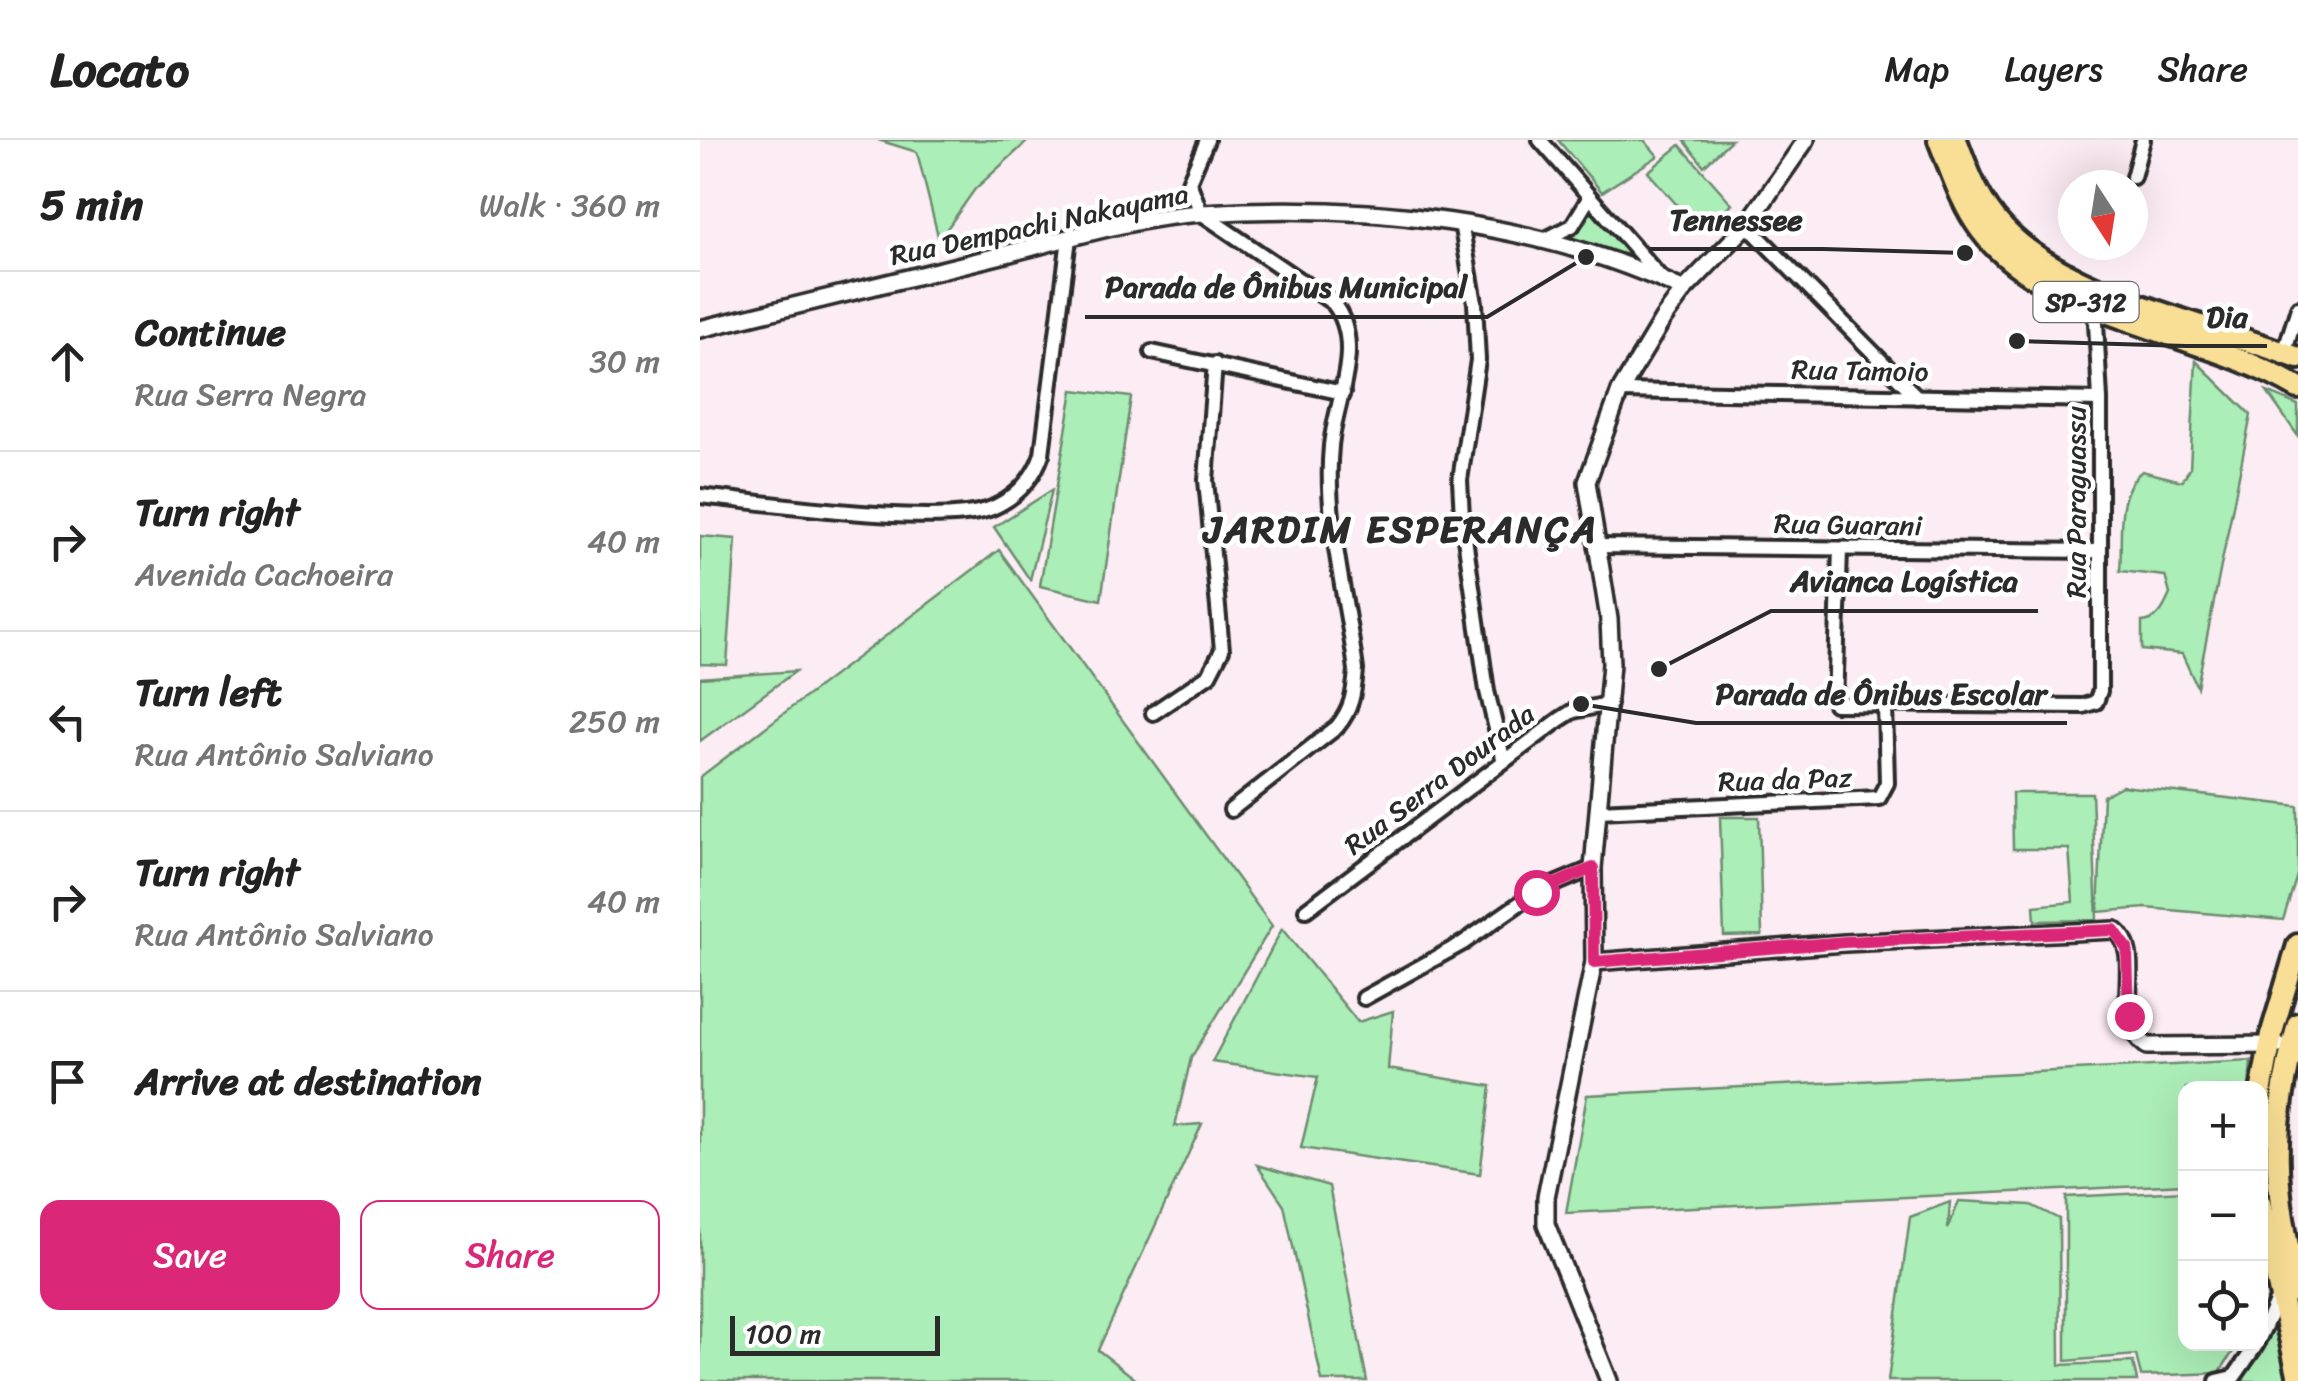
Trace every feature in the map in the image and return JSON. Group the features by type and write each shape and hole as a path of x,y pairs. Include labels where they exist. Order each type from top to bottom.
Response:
{"main road":[{"name":"SP-312","path":"1939,140 1964,202 1994,245 2048,286 2217,349 2298,388"},
{"name":"SP-312","path":"1956,140 1981,200 2002,228 2036,258 2072,278 2291,356"},
{"path":"2263,1081 2298,946"},
{"path":"2286,984 2297,1040 2283,1080 2277,1118 2278,1182 2298,1374"},
{"path":"2268,1228 2289,1292"}],"street":[{"path":"1208,140 1190,182 1201,213 1333,303 1345,324 1347,370 1331,446 1331,496 1356,670 1353,695 1348,713 1337,727 1231,810"},
{"path":"1540,140 1663,280"},
{"path":"1609,1381 1546,1224 1546,1197 1590,1002 1594,962 1593,868 1609,704 1609,619 1587,482 1620,391 1684,290 1748,225 1806,140"},
{"path":"2135,170 2143,140"},
{"path":"1542,241 1572,226 1588,198"},
{"name":"Rua Dempachi Nakayama","path":"700,329 1068,238 1201,213 1362,213 1461,224 1542,241 1684,290"},
{"path":"1461,224 1476,303 1478,360 1460,480 1462,517 1487,691 1503,758"},
{"path":"1748,225 1917,396"},
{"path":"700,496 962,515 1009,499 1036,472 1042,454 1068,238"},
{"name":"Rua Paraguassu","path":"1885,705 2083,706 2096,702 2100,691 2100,400 2096,322 2088,303"},
{"path":"2291,356 2298,308"},
{"path":"1152,352 1342,393"},
{"path":"1153,713 1209,675 1222,650 1206,480 1215,364"},
{"name":"Rua Tamoio","path":"1620,391 2100,400"},
{"name":"Rua Guarani","path":"1596,546 2100,550"},
{"path":"1840,549 1835,704 1885,705"},
{"name":"Rua Serra Dourada","path":"1306,910 1503,758 1573,711 1609,704"},
{"name":"Rua da Paz","path":"1598,811 1878,798 1886,783 1885,705"},
{"path":"1364,998 1463,944 1536,892 1593,868"},
{"path":"1594,962 1845,942 2114,930 2127,948 2132,1028 2147,1046 2270,1045 2297,1040"},
{"path":"2268,1324 2289,1292"},
{"path":"2218,1381 2234,1378 2253,1351"}],"green space":[{"path":"878,140 1029,140 975,189 939,240 917,152"},
{"path":"1558,140 1644,140 1658,156 1602,192"},
{"path":"1684,140 1731,140 1704,166"},
{"path":"1680,145 1732,204 1698,229 1648,172"},
{"path":"1590,210 1626,252 1621,262 1565,240"},
{"path":"2196,361 2251,415 2197,687 2182,654 2142,650 2142,622 2157,616 2170,594 2165,576 2120,571 2124,504 2133,480 2142,471 2182,481 2190,468"},
{"path":"1073,390 1131,397 1101,600 1040,586"},
{"path":"2267,392 2298,405 2298,436"},
{"path":"1052,490 1030,580 994,527"},
{"path":"700,536 736,539 727,665 700,664"},
{"path":"999,550 1272,926 1191,1058 1175,1126 1202,1124 1098,1350 1138,1381 700,1381 700,777"},
{"path":"796,671 700,741 700,678"},
{"path":"2122,786 2298,806 2298,872 2283,920 2146,908 2098,912 2103,796"},
{"path":"2012,793 2092,793 2097,920 2035,921 2034,906 2073,902 2069,849 2013,849"},
{"path":"1720,817 1759,817 1762,935 1724,936"},
{"path":"1282,929 1358,1022 1393,1011 1388,1069 1491,1086 1480,1174 1301,1148 1318,1077 1212,1062"},
{"path":"2251,1061 2250,1081 2178,1081 2178,1184 1566,1213 1587,1095"},
{"path":"1257,1165 1329,1186 1367,1381 1322,1381 1284,1205"},
{"path":"2178,1191 2178,1351 2233,1351 2219,1373 2141,1376 2136,1355 2066,1361 2066,1197"},
{"path":"1959,1201 2031,1205 2059,1219 2060,1365 2133,1362 2137,1381 1888,1381 1910,1217 1950,1202 1948,1229"},
{"path":"2279,1310 2293,1381 2241,1381 2261,1351 2268,1351 2268,1337"}],"place":[{"name":"Tennessee","path":"1965,253"},
{"name":"Parada de Ônibus Municipal","path":"1586,257"},
{"name":"Dia","path":"2017,341"},
{"name":"Avianca Logística","path":"1659,669"},
{"name":"Parada de Ônibus Escolar","path":"1581,704"}],"district":[{"name":"JARDIM ESPERANÇA","path":"1401,529"}],"route":[{"path":"1536,892 1593,868 1594,962 1845,942 2114,930 2123,936 2127,948 2129,1016"}]}
